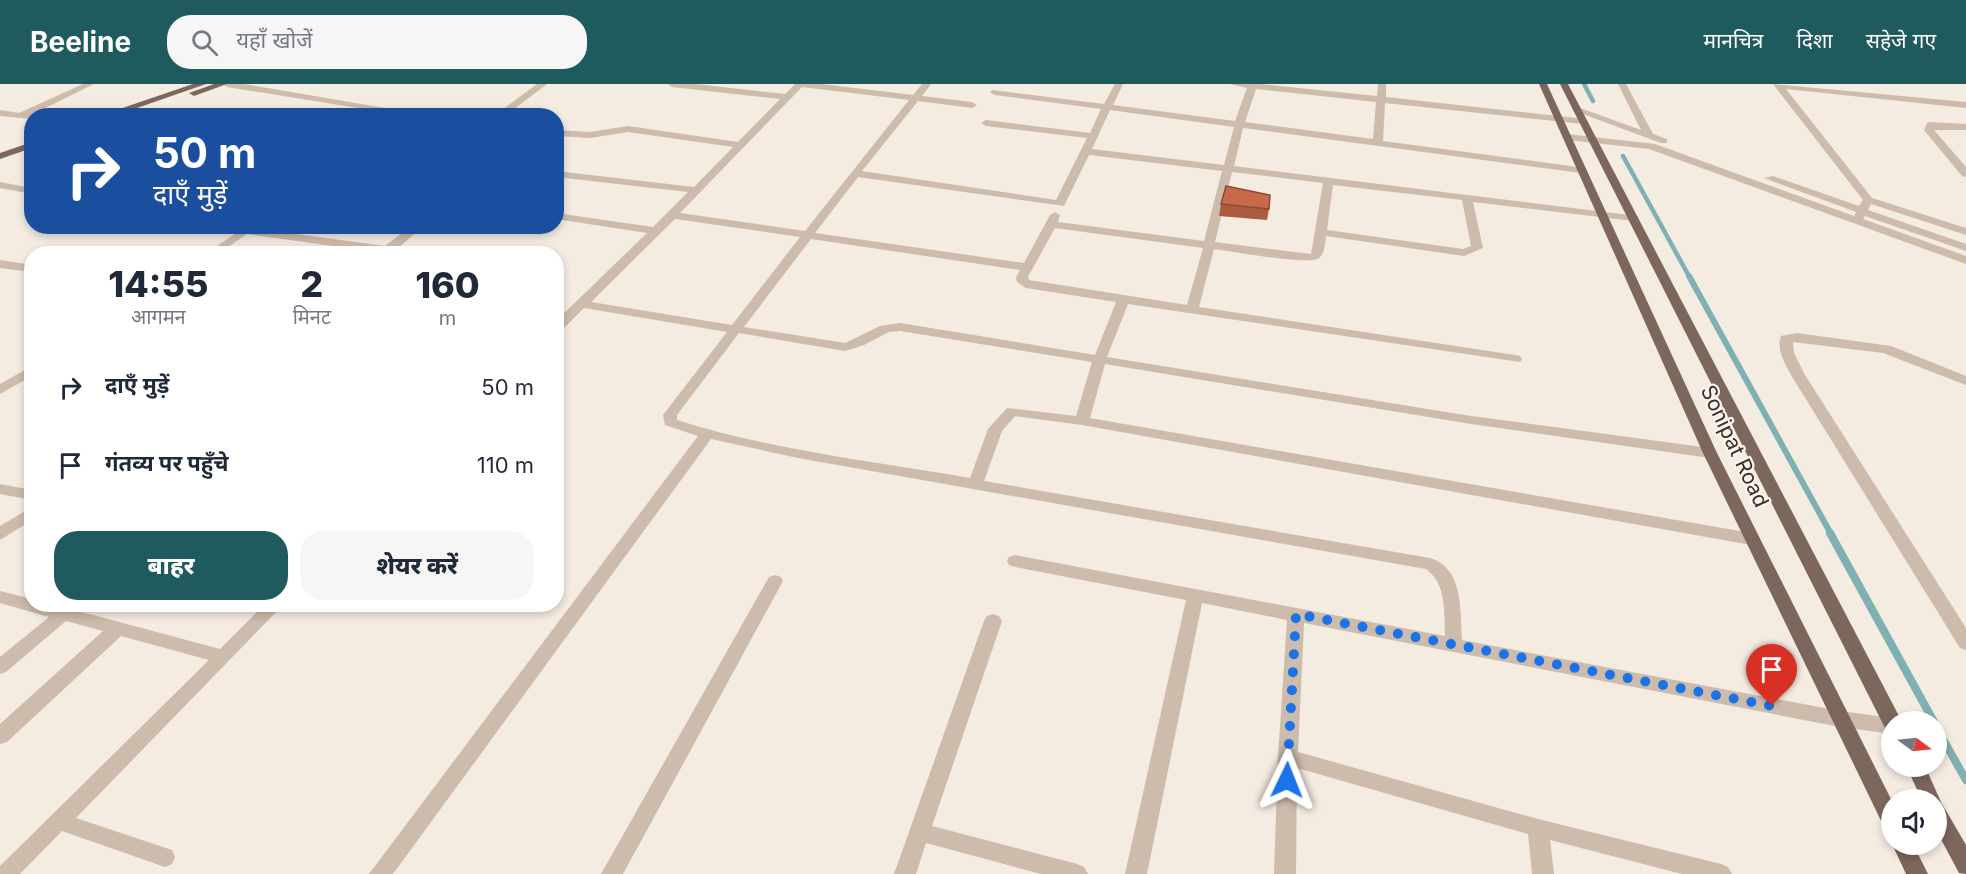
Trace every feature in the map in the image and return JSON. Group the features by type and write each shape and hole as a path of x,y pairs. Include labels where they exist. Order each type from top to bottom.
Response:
{"main road":[{"path":"128,108 202,84"},
{"path":"150,108 223,84"},
{"name":"Sonipat Road","path":"1543,84 1710,453 1881,801"},
{"name":"Sonipat Road","path":"1563,84 1885,711"},
{"path":"0,149 24,141"},
{"path":"0,156 24,148"},
{"path":"1947,830 1966,867"},
{"path":"1908,855 1917,874"}],"street":[{"path":"38,108 90,84"},
{"path":"227,84 378,108"},
{"path":"509,108 543,84"},
{"path":"671,84 788,97"},
{"path":"564,321 800,84 972,105"},
{"path":"927,84 855,173 737,331 670,415 670,422 707,434 1430,564 1439,567 1448,581 1454,645"},
{"path":"1119,84 1084,151 1052,224 1022,277 1023,282 1123,300 1515,359"},
{"path":"1234,84 1298,87 1382,100 1557,118 1580,115 1649,135 1966,248"},
{"path":"1378,144 1382,84"},
{"path":"1622,84 1649,135"},
{"path":"1778,85 1966,105"},
{"path":"1778,85 1862,210 1966,260"},
{"path":"1192,310 1239,125 1252,86"},
{"path":"995,92 1581,170"},
{"path":"0,113 24,117"},
{"path":"20,116 24,114"},
{"path":"986,123 1092,136"},
{"path":"1966,127 1930,125 1929,130 1966,174"},
{"path":"564,133 590,135 628,129 741,145"},
{"path":"1567,136 1652,146 1862,210 1966,232"},
{"path":"1084,151 1633,218"},
{"path":"855,173 1060,204"},
{"path":"564,175 696,190"},
{"path":"1052,224 1306,258 1318,252 1328,182"},
{"path":"0,185 24,190"},
{"path":"1320,232 1464,253 1474,251 1477,248 1467,199"},
{"path":"672,215 1027,267"},
{"path":"564,217 655,231"},
{"path":"222,246 239,234"},
{"path":"288,234 369,246"},
{"path":"393,246 409,234"},
{"path":"0,264 24,268"},
{"path":"1082,421 1100,359 1123,300"},
{"path":"582,304 845,347 862,343 877,330 888,326 900,327 1472,420 1710,453"},
{"path":"1966,381 1886,349 1797,337 1786,339 1787,353 1798,375 1966,643"},
{"path":"0,390 24,375"},
{"path":"975,484 995,429 1012,411 1082,421 1751,539"},
{"path":"380,874 707,434"},
{"path":"0,489 24,494"},
{"path":"0,534 24,518"},
{"path":"1015,561 1840,719 1881,723"},
{"path":"612,874 776,581"},
{"path":"1136,874 1195,596"},
{"path":"0,597 24,604"},
{"path":"52,612 223,657"},
{"path":"6,874 268,612"},
{"path":"1285,874 1288,757 1296,614"},
{"path":"0,667 62,615"},
{"path":"905,874 993,621"},
{"path":"0,736 117,630"},
{"path":"1288,757 1538,828 1721,874"},
{"path":"59,821 165,857"},
{"path":"1538,828 1543,874"},
{"path":"920,832 1077,874"}],"building":[{"path":"1226,186 1270,195 1269,209 1221,204"}],"waterway":[{"path":"1584,84 1593,101"},
{"path":"1623,156 1690,278"},
{"path":"1689,276 1831,534"},
{"path":"1830,533 1928,711"},
{"path":"1947,746 1966,780"}],"route":[{"path":"1287,780 1296,614 1772,706"}]}
